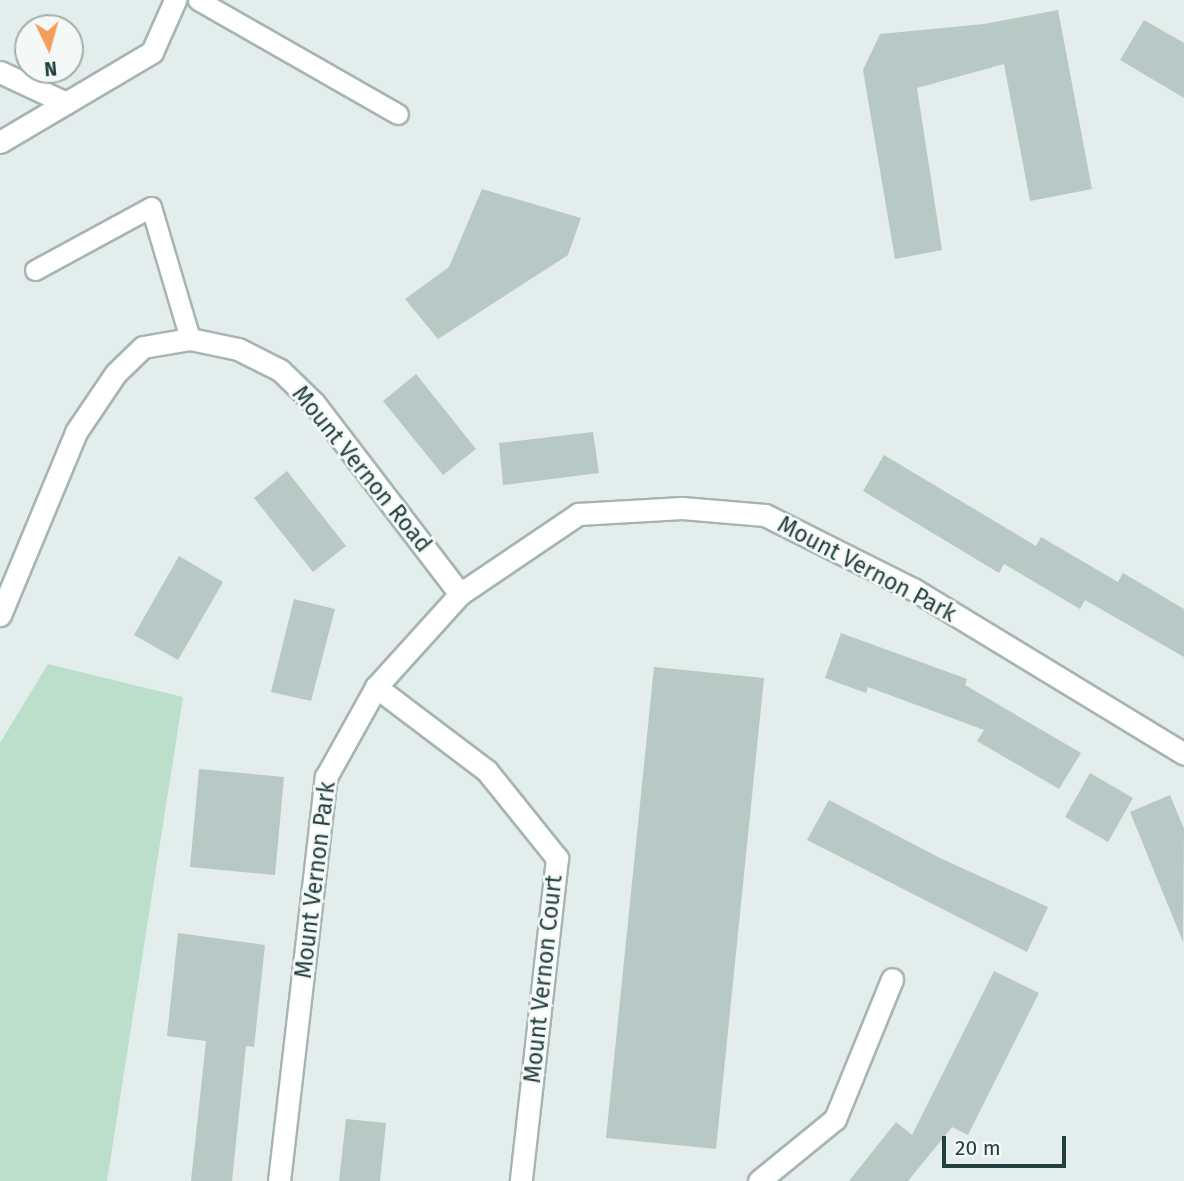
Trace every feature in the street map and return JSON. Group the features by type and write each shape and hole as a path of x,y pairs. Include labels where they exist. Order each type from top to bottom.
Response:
{"street":[{"path":"0,142 152,52 175,0"},
{"path":"0,72 66,103"},
{"name":"Mount Vernon Road","path":"0,614 76,432 116,373 143,347 190,339 238,349 280,370 314,403 460,594"},
{"name":"Mount Vernon Park","path":"279,1181 326,777 376,687 460,594 578,514 682,508 765,515 913,589 1184,754"},
{"name":"Mount Vernon Court","path":"376,687 487,771 557,858 521,1181"},
{"path":"759,1181 835,1119 892,979"}],"lane":[{"path":"198,0 398,114"},
{"path":"35,270 151,207 190,339"}],"green space":[{"path":"48,664 183,697 107,1181 0,1181 0,743"}],"building":[{"path":"1058,10 1092,189 1030,201 1004,64 917,88 942,250 895,259 863,70 880,34 984,24"},
{"path":"1144,20 1184,43 1184,98 1120,60"},
{"path":"482,189 581,218 568,255 438,339 405,299 449,267"},
{"path":"416,374 476,449 443,475 383,401"},
{"path":"593,432 599,473 503,485 499,443"},
{"path":"884,455 1036,546 1041,537 1118,582 1123,573 1184,609 1184,657 1085,600 1080,609 1004,564 999,573 863,491"},
{"path":"287,471 346,546 313,572 254,498"},
{"path":"179,556 223,582 178,660 134,635"},
{"path":"294,599 335,609 311,701 271,692"},
{"path":"841,633 967,679 965,685 1081,753 1059,789 977,741 984,730 868,687 866,693 825,678"},
{"path":"654,667 764,678 716,1149 606,1138"},
{"path":"199,769 284,777 275,875 190,867"},
{"path":"1090,773 1133,798 1108,842 1065,817"},
{"path":"1170,795 1184,829 1183,942 1130,812"},
{"path":"829,800 940,858 1048,907 1027,952 807,840"},
{"path":"178,933 265,945 254,1047 246,1046 232,1181 191,1181 206,1041 167,1036"},
{"path":"994,971 1039,993 968,1135 952,1127 908,1181 849,1181 896,1122 912,1135"},
{"path":"346,1119 386,1123 380,1181 339,1181"}]}
